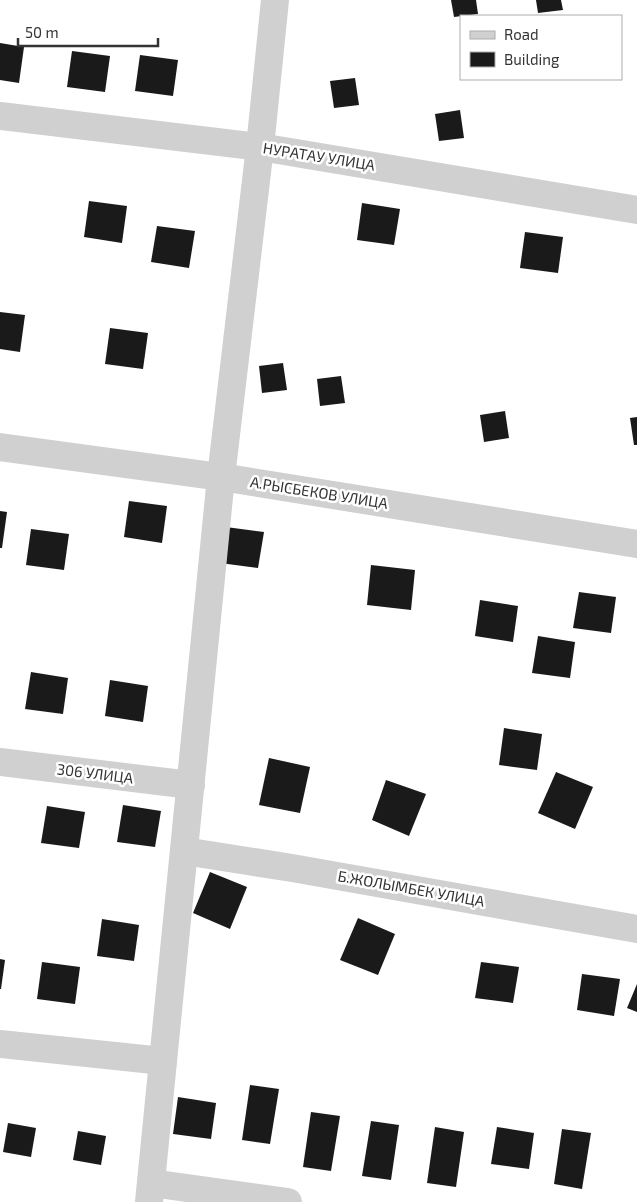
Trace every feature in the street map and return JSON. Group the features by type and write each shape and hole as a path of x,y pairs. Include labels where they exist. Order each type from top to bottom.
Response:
{"street":[{"path":"275,0 260,147 221,477 150,1192 288,1202"},
{"name":"НУРАТАУ УЛИЦА","path":"0,116 260,147 637,210"},
{"name":"А.РЫСБЕКОВ УЛИЦА","path":"0,447 221,477 637,544"},
{"name":"306 УЛИЦА","path":"0,762 191,785"},
{"name":"Б.ЖОЛЫМБЕК УЛИЦА","path":"184,851 637,928"},
{"path":"0,1044 163,1061"}],"building":[{"path":"451,0 476,0 478,14 454,17"},
{"path":"536,0 561,0 563,10 538,13"},
{"path":"0,43 24,47 19,83 0,80"},
{"path":"72,51 110,56 105,92 67,87"},
{"path":"140,55 178,60 173,96 135,91"},
{"path":"355,78 359,105 334,108 330,81"},
{"path":"460,110 464,138 439,141 435,114"},
{"path":"89,201 127,206 122,243 84,237"},
{"path":"362,203 400,209 394,245 357,240"},
{"path":"157,226 195,231 189,268 151,262"},
{"path":"525,232 563,237 558,273 520,268"},
{"path":"0,312 25,315 20,352 0,349"},
{"path":"110,328 148,333 143,369 105,364"},
{"path":"283,363 287,390 262,393 259,366"},
{"path":"341,376 345,403 320,406 317,379"},
{"path":"505,411 509,438 484,442 480,415"},
{"path":"637,417 637,445 634,445 630,418"},
{"path":"129,501 167,506 162,543 124,537"},
{"path":"0,511 7,512 2,548 0,548"},
{"path":"226,527 264,532 258,568 220,563"},
{"path":"31,529 69,534 64,570 26,565"},
{"path":"371,565 415,570 411,610 367,605"},
{"path":"579,592 616,597 611,633 573,628"},
{"path":"480,600 518,606 513,642 475,636"},
{"path":"538,636 575,642 570,678 532,673"},
{"path":"31,672 68,678 63,714 25,709"},
{"path":"110,680 148,686 143,722 105,716"},
{"path":"504,728 542,734 537,770 499,765"},
{"path":"269,758 310,767 300,813 259,805"},
{"path":"556,772 593,787 575,829 538,813"},
{"path":"386,780 426,794 409,836 372,820"},
{"path":"123,805 161,811 155,847 117,842"},
{"path":"47,806 85,812 79,848 41,843"},
{"path":"210,872 247,887 230,929 193,913"},
{"path":"358,918 395,934 378,975 340,960"},
{"path":"102,919 139,925 134,961 97,956"},
{"path":"0,959 5,960 1,989 0,989"},
{"path":"42,962 80,967 75,1004 37,999"},
{"path":"481,962 519,967 513,1003 475,998"},
{"path":"582,974 620,979 614,1016 577,1010"},
{"path":"637,984 637,1012 627,1008"},
{"path":"250,1085 279,1089 270,1144 242,1140"},
{"path":"178,1097 216,1103 211,1139 173,1134"},
{"path":"311,1112 340,1116 331,1171 303,1167"},
{"path":"371,1121 399,1125 391,1180 362,1176"},
{"path":"8,1123 36,1128 31,1157 3,1152"},
{"path":"435,1127 464,1132 456,1187 427,1183"},
{"path":"497,1127 534,1133 529,1169 491,1164"},
{"path":"562,1129 591,1133 582,1189 554,1184"},
{"path":"78,1131 106,1136 101,1165 73,1160"}]}
